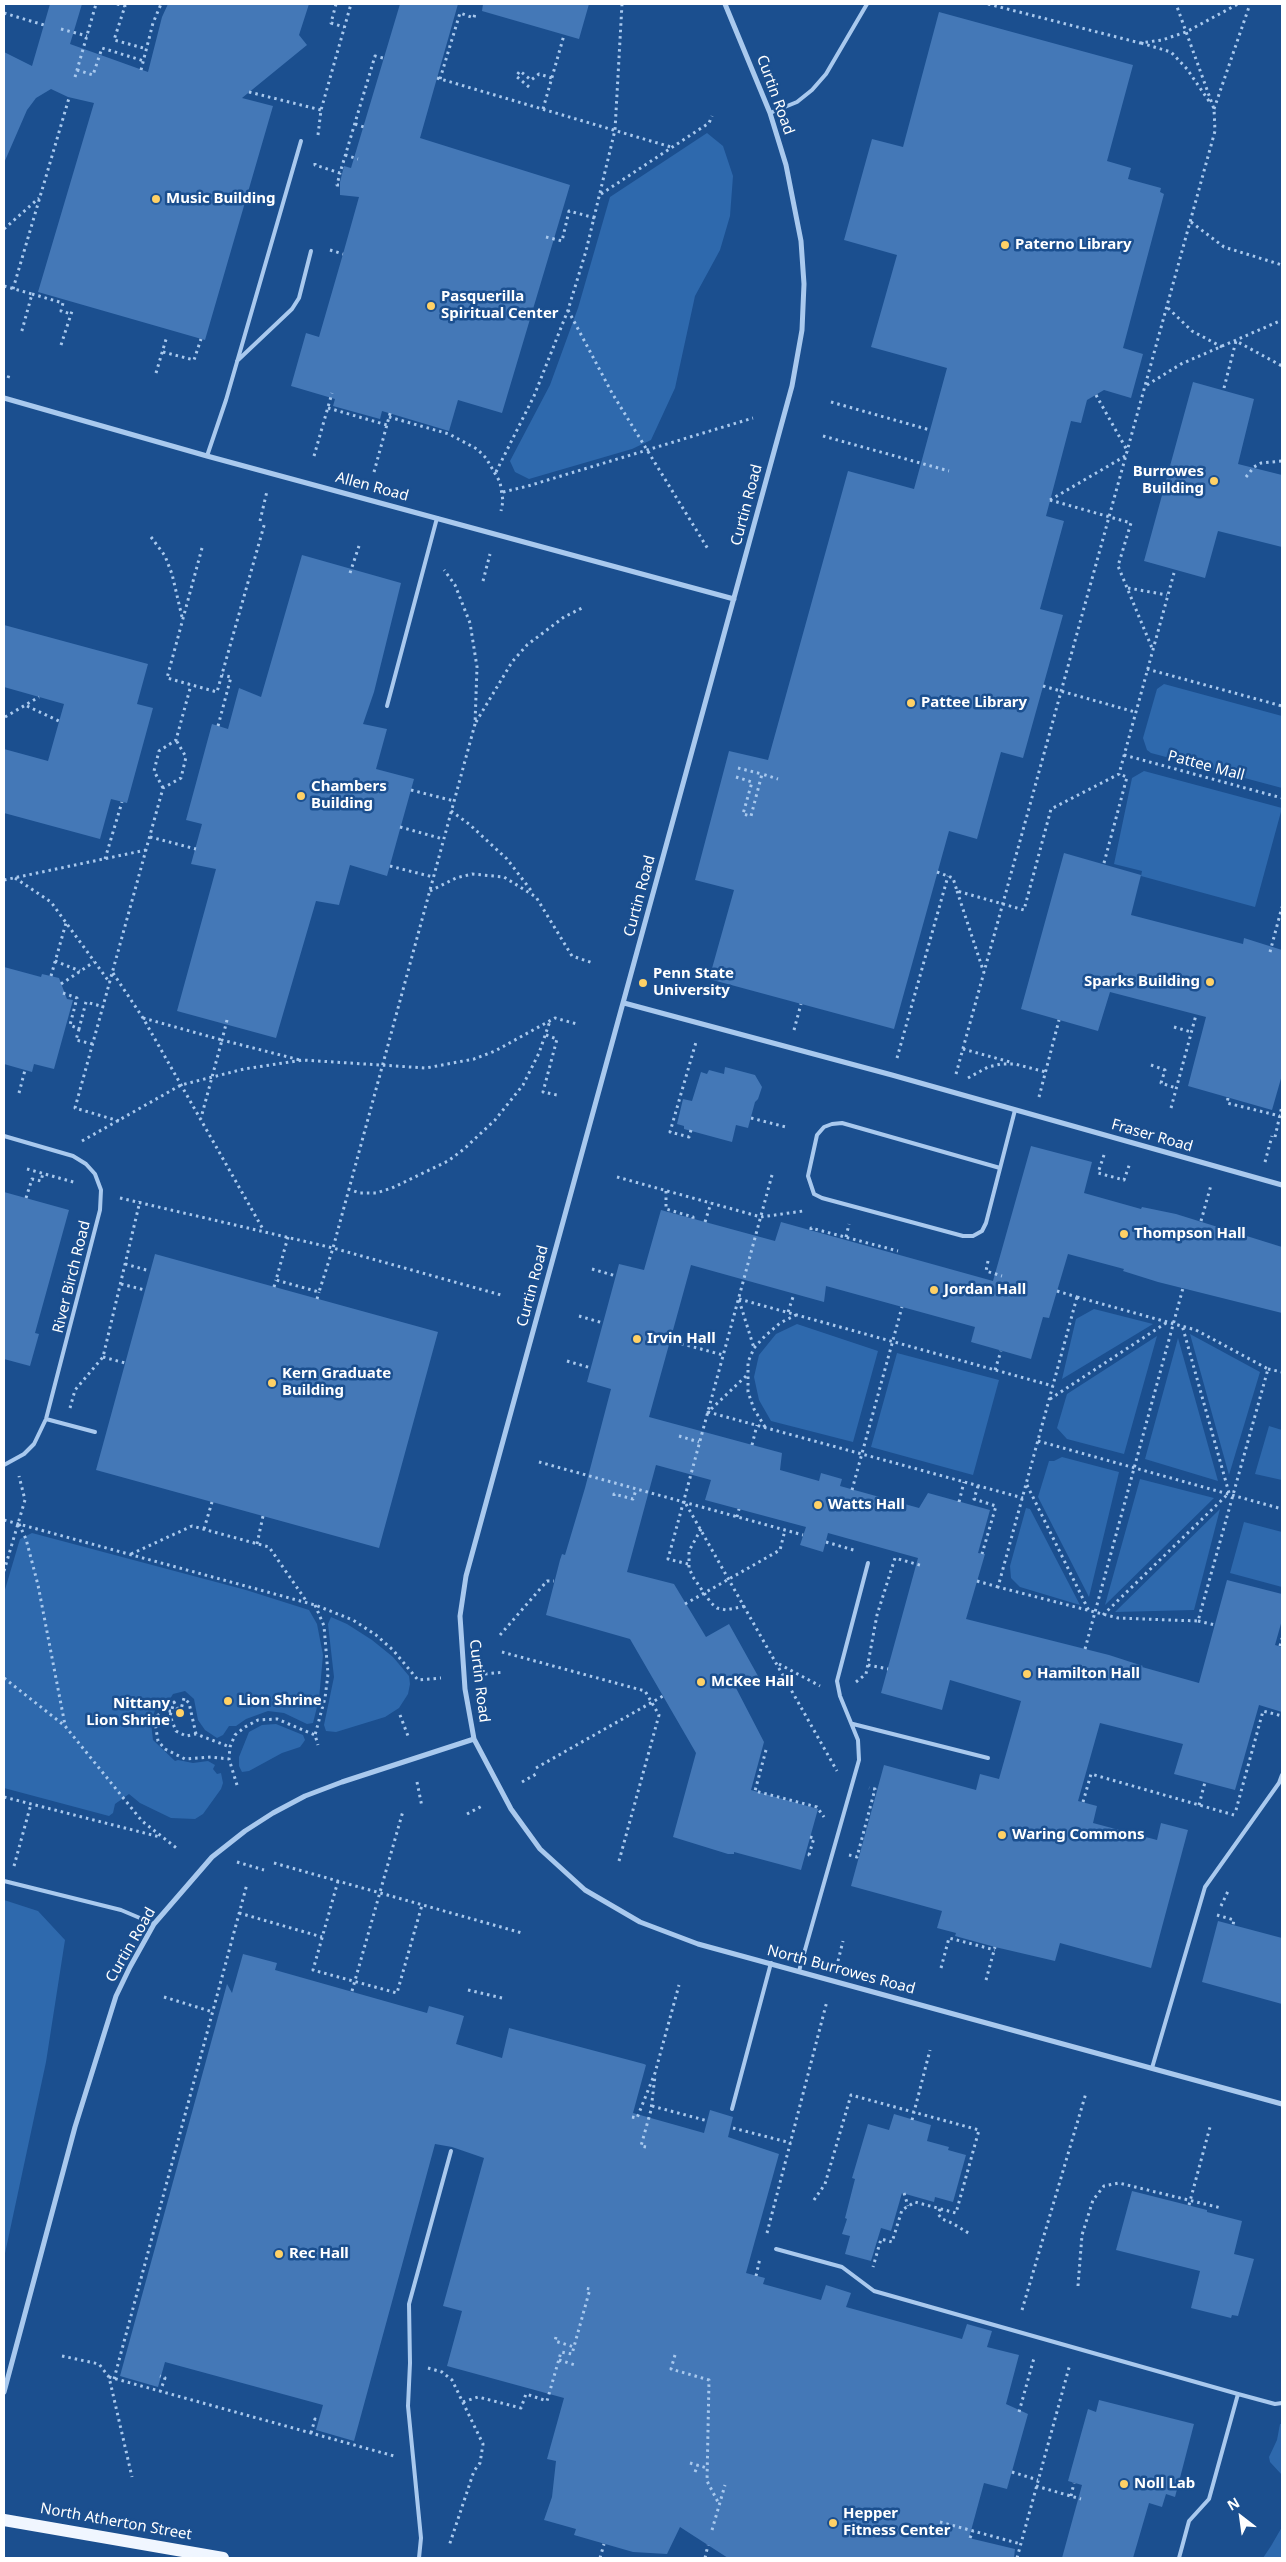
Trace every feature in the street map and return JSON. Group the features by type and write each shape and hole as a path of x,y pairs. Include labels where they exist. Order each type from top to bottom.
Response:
{"main road":[{"name":"North Atherton Street","path":"4,2520 223,2558"}],"street":[{"name":"Curtin Road","path":"4,2392 75,2127 105,2031 127,1974 154,1924 212,1857 245,1830 273,1813 305,1796 342,1782 474,1739 465,1690 460,1616 466,1576 792,386 802,330 804,284 800,241 786,165 770,114 724,4"},
{"name":"Allen Road","path":"4,398 688,589 734,599"},
{"name":"Fraser Road","path":"624,1003 939,1088 1282,1185"},
{"name":"North Burrowes Road","path":"474,1739 502,1794 525,1830 549,1859 585,1890 640,1922 698,1944 1282,2104"}],"lane":[{"path":"770,114 797,102 812,90 826,74 867,4"},
{"path":"207,456 301,141"},
{"path":"236,362 292,309 299,298 311,251"},
{"path":"387,706 438,518"},
{"path":"1000,1168 842,1124 832,1124 824,1127 817,1136 808,1176 814,1194 822,1198 964,1236 973,1236 982,1231 986,1223 1015,1110"},
{"name":"River Birch Road","path":"4,1136 73,1156 86,1164 95,1174 100,1190 100,1210 46,1419 34,1444 24,1454 4,1465"},
{"path":"46,1419 96,1432"},
{"path":"799,1971 859,1760 858,1740 840,1696 837,1681 868,1563"},
{"path":"853,1724 988,1758"},
{"path":"1152,2068 1205,1887 1279,1783 1282,1775"},
{"path":"4,1881 121,1910 154,1924"},
{"path":"732,2109 771,1963"},
{"path":"419,2558 421,2538 408,2406 410,2363 409,2304 451,2151"},
{"path":"776,2249 842,2267 874,2291 1075,2346 1238,2394 1275,2404 1282,2403"},
{"path":"1179,2558 1189,2521 1209,2499 1238,2394"}],"path":[{"path":"75,77 88,36 95,4"},
{"path":"117,4 125,6 114,40 146,49"},
{"path":"141,70 161,4"},
{"path":"336,4 331,23 344,27"},
{"path":"318,139 321,110 351,4"},
{"path":"496,472 534,396 568,310 595,218 615,130 622,4"},
{"path":"988,4 1171,52 1187,69 1214,109"},
{"path":"953,1086 1215,131 1214,109 1176,4"},
{"path":"1140,43 1162,40 1186,32 1238,4"},
{"path":"1214,109 1250,4"},
{"path":"4,13 44,25"},
{"path":"475,13 474,18 460,14 439,79 671,147"},
{"path":"61,29 88,36"},
{"path":"544,109 564,35"},
{"path":"78,70 93,75 102,48 144,61"},
{"path":"339,185 337,185 345,155 375,56 384,58"},
{"path":"529,87 516,76 520,71 531,80 539,74 552,78"},
{"path":"249,92 321,110"},
{"path":"13,289 69,98"},
{"path":"601,194 708,123 712,116"},
{"path":"354,124 364,127"},
{"path":"345,155 358,159"},
{"path":"316,156 315,165 340,173"},
{"path":"4,229 40,197"},
{"path":"546,237 562,241 569,211 595,218"},
{"path":"1191,222 1224,247 1282,265"},
{"path":"4,286 63,303 61,311 71,314"},
{"path":"21,334 32,294"},
{"path":"1168,307 1192,331 1222,347"},
{"path":"61,346 72,308"},
{"path":"568,310 645,450 708,549"},
{"path":"1146,385 1181,364 1282,320"},
{"path":"156,373 168,336"},
{"path":"163,352 194,360 201,339"},
{"path":"1236,341 1282,366"},
{"path":"1224,388 1236,341"},
{"path":"8,378 10,372"},
{"path":"314,456 332,393"},
{"path":"1096,395 1127,454"},
{"path":"831,402 930,430"},
{"path":"328,408 387,425"},
{"path":"374,472 391,410"},
{"path":"389,417 463,440 477,449 496,472 502,492 501,511"},
{"path":"502,492 528,486 753,418"},
{"path":"823,436 949,471"},
{"path":"1127,454 1050,500 1131,523 1118,566 1152,648"},
{"path":"1246,477 1254,467 1261,463 1282,462"},
{"path":"260,521 268,490"},
{"path":"202,548 167,678 217,692 265,522"},
{"path":"151,537 164,556 172,574 183,618"},
{"path":"350,573 359,546"},
{"path":"483,580 490,554"},
{"path":"317,1299 333,1248 475,724 476,666 470,623 455,585 444,570"},
{"path":"1119,774 1174,573"},
{"path":"1127,588 1167,595"},
{"path":"475,724 512,662 527,645 564,617 582,608"},
{"path":"1147,669 1282,706"},
{"path":"218,726 231,677 222,675"},
{"path":"119,1120 75,1108 163,788 154,771 160,751 176,740 192,686"},
{"path":"1043,686 1135,712"},
{"path":"6,717 39,697"},
{"path":"27,706 59,721"},
{"path":"163,788 181,778 183,771 186,757 176,740"},
{"name":"Pattee Mall","path":"1124,755 1282,798"},
{"path":"738,768 778,779"},
{"path":"736,777 752,782 743,814 751,816 762,774"},
{"path":"957,891 1024,910 1051,809 1119,774 1127,777 1104,863"},
{"path":"411,790 454,801"},
{"path":"106,859 122,802"},
{"path":"451,811 469,824 506,859 536,897 572,956 593,963"},
{"path":"400,827 443,839"},
{"path":"150,837 196,849"},
{"path":"4,880 146,850"},
{"path":"390,866 433,877"},
{"path":"937,872 953,878 984,973"},
{"path":"429,891 456,878 472,874 488,874 504,877 536,897"},
{"path":"902,1039 948,876"},
{"path":"15,878 51,902 110,984"},
{"path":"1270,952 1282,907"},
{"path":"51,976 66,923"},
{"path":"55,961 80,971"},
{"path":"61,984 94,962"},
{"path":"113,972 143,1018 264,1231"},
{"path":"62,993 78,998 70,1025 79,1028"},
{"path":"93,1044 76,1040 86,1002 104,1007"},
{"path":"789,1048 802,1004"},
{"path":"1171,1108 1196,1015"},
{"path":"143,1018 303,1060"},
{"path":"81,1142 181,1085 276,1063 303,1060 426,1068 474,1058 495,1051 555,1018 577,1024"},
{"path":"200,1119 228,1020"},
{"path":"1038,1101 1059,1020"},
{"path":"348,1189 360,1193 376,1193 392,1188 442,1164 464,1149 495,1120 518,1091 532,1069 550,1021"},
{"path":"691,1130 689,1137 670,1132 681,1103 702,1024"},
{"path":"1174,1027 1191,1032"},
{"path":"546,1035 558,1039 543,1092 557,1096"},
{"path":"963,1049 1046,1072"},
{"path":"939,1088 953,1086 988,1067 1016,1064"},
{"path":"1151,1065 1165,1070 1162,1083 1176,1088"},
{"path":"19,1092 25,1070"},
{"path":"1228,1098 1227,1102 1280,1116"},
{"path":"1264,1166 1282,1106"},
{"path":"751,1118 786,1127"},
{"path":"1104,1156 1098,1173 1124,1180 1130,1163"},
{"path":"27,1169 86,1186"},
{"path":"26,1198 32,1179 41,1181 43,1173"},
{"path":"688,1564 668,1559 772,1175"},
{"path":"617,1177 761,1217 803,1211"},
{"path":"1201,1222 1211,1185"},
{"path":"666,1191 666,1209 693,1217 692,1219"},
{"path":"121,1196 333,1248 501,1295"},
{"path":"76,1390 104,1356 140,1201"},
{"path":"705,1222 711,1203"},
{"path":"811,1230 811,1228 898,1251"},
{"path":"846,1237 848,1229"},
{"path":"274,1287 288,1237"},
{"path":"988,1261 986,1272 1002,1276"},
{"path":"125,1264 150,1271"},
{"path":"592,1269 616,1276"},
{"path":"276,1280 319,1292"},
{"path":"121,1284 145,1290"},
{"path":"1085,1649 1171,1322 1182,1288"},
{"path":"1057,1292 1182,1325 1196,1330 1268,1368 1282,1372"},
{"path":"788,1312 794,1294"},
{"path":"998,1587 1077,1297"},
{"path":"739,1299 1053,1386"},
{"path":"739,1299 754,1348"},
{"path":"852,1490 902,1307"},
{"path":"765,1428 754,1410 748,1392 746,1376 748,1362 754,1348 780,1323 797,1315"},
{"path":"579,1316 603,1323"},
{"path":"1049,1400 1171,1322"},
{"path":"1182,1325 1231,1494"},
{"path":"675,1342 723,1355"},
{"path":"995,1370 1001,1351"},
{"path":"104,1356 125,1363"},
{"path":"566,1361 591,1368"},
{"path":"1198,1621 1231,1494 1268,1368"},
{"path":"708,1412 746,1376"},
{"path":"708,1412 1023,1498"},
{"path":"752,1445 758,1425"},
{"path":"679,1436 699,1442"},
{"path":"1038,1441 1282,1509"},
{"path":"4,1571 25,1500 23,1488 12,1462"},
{"path":"539,1462 803,1535"},
{"path":"959,1502 964,1482"},
{"path":"1026,1485 1089,1612"},
{"path":"978,1486 974,1499 996,1506 982,1554"},
{"path":"614,1496 614,1494 633,1499 636,1490"},
{"path":"1103,1616 1231,1494"},
{"path":"204,1529 212,1502"},
{"path":"684,1503 730,1579 850,1794"},
{"path":"737,1518 739,1509"},
{"path":"257,1544 263,1516"},
{"path":"4,1520 315,1605 353,1620 376,1635 394,1650 418,1680 441,1678"},
{"path":"19,1524 26,1539 38,1585 65,1726"},
{"path":"130,1554 192,1526 204,1529 269,1548 307,1603"},
{"path":"701,1529 689,1550 688,1564 704,1594 717,1608 726,1610 745,1606"},
{"path":"685,1604 780,1550 785,1530"},
{"path":"826,1542 832,1544"},
{"path":"903,1560 923,1566"},
{"path":"500,1635 548,1581 554,1581"},
{"path":"977,1581 1103,1616 1198,1621 1215,1625"},
{"path":"315,1605 324,1626 328,1674 325,1698 315,1735 318,1745"},
{"path":"1280,1646 1282,1638"},
{"path":"502,1652 645,1691 659,1715 619,1861"},
{"path":"868,1665 888,1669"},
{"path":"485,1674 504,1672"},
{"path":"4,1678 65,1726 142,1821 179,1850"},
{"path":"536,1768 663,1696"},
{"path":"196,1734 189,1703 184,1698 180,1713 174,1702 171,1711 172,1724 176,1731 186,1736 196,1734 230,1747"},
{"path":"1083,1802 1090,1774 1234,1815 1264,1709 1282,1716"},
{"path":"171,1711 162,1711 157,1716 155,1722 158,1741 165,1749 185,1759 210,1757 229,1760"},
{"path":"400,1715 408,1736"},
{"path":"237,1785 229,1760 230,1747 236,1735 245,1727 258,1720 278,1719 315,1735"},
{"path":"766,1750 756,1779 755,1791 817,1808 824,1817 825,1823"},
{"path":"522,1782 538,1772"},
{"path":"417,1782 422,1807"},
{"path":"1199,1805 1205,1782"},
{"path":"858,1856 872,1796"},
{"path":"4,1797 163,1838"},
{"path":"9,1882 31,1804"},
{"path":"467,1814 482,1806"},
{"path":"352,1991 402,1811"},
{"path":"810,1837 814,1838 809,1855 816,1856 818,1848"},
{"path":"237,1862 264,1870"},
{"path":"274,1863 522,1933"},
{"path":"338,1881 313,1970 354,1982 397,1993 422,1905"},
{"path":"114,2379 247,1884"},
{"path":"1215,1924 1217,1915 1231,1885"},
{"path":"239,1913 322,1937"},
{"path":"1217,1915 1234,1920 1232,1925"},
{"path":"941,1968 949,1938 995,1949 986,1980"},
{"path":"838,1960 843,1941"},
{"path":"632,2117 637,2118 655,2073 680,1985"},
{"path":"468,1990 502,1998"},
{"path":"164,1997 213,2012"},
{"path":"766,2236 827,2001"},
{"path":"912,2120 930,2050"},
{"path":"646,2147 641,2146 652,2106 655,2073"},
{"path":"1022,2310 1086,2093"},
{"path":"814,2200 825,2184 851,2095 978,2130 956,2213 915,2202 908,2206 902,2210 892,2242 881,2239 873,2268"},
{"path":"652,2106 708,2120"},
{"path":"730,2127 791,2143"},
{"path":"1189,2205 1210,2127"},
{"path":"1078,2286 1082,2235 1093,2200 1104,2186 1119,2183 1221,2208"},
{"path":"904,2193 908,2206"},
{"path":"940,2209 938,2214 942,2219 952,2222 970,2234"},
{"path":"756,2276 762,2254"},
{"path":"463,2402 478,2397 521,2408 526,2394 547,2401 561,2352 572,2354 590,2289 585,2288"},
{"path":"556,2337 555,2341 574,2347"},
{"path":"1017,2558 1075,2346"},
{"path":"675,2355 671,2369 709,2380 707,2481 719,2504"},
{"path":"62,2356 99,2364 109,2377 132,2477"},
{"path":"1019,2412 1034,2358"},
{"path":"559,2360 575,2365"},
{"path":"410,2363 449,2376 483,2444 480,2463 474,2471 449,2546"},
{"path":"160,2376 165,2378 160,2392"},
{"path":"109,2377 391,2454 396,2460"},
{"path":"490,2400 492,2395"},
{"path":"312,2433 314,2419 318,2421"},
{"path":"690,2462 707,2468"},
{"path":"695,2472 698,2465"},
{"path":"1012,2472 1038,2480"},
{"path":"1071,2496 1074,2483"},
{"path":"712,2530 725,2484"},
{"path":"1036,2486 1081,2499"},
{"path":"940,2522 1021,2544"},
{"path":"970,2538 973,2531"},
{"path":"600,2558 604,2544"},
{"path":"704,2558 708,2545"}],"shaded area":[{"path":"707,133 723,146 733,176 730,216 720,250 695,296 675,388 651,440 632,449 529,479 515,472 510,461 550,385 578,308 610,197"},
{"path":"1164,684 1282,716 1282,788 1151,753 1147,750 1143,738 1157,689"},
{"path":"1144,771 1282,808 1255,907 1141,876 1142,871 1114,864 1132,778"},
{"path":"1094,1309 1153,1324 1062,1379 1076,1319"},
{"path":"797,1324 878,1351 853,1442 771,1421 759,1400 754,1377 759,1355 776,1334"},
{"path":"1190,1334 1260,1372 1229,1475"},
{"path":"1157,1336 1124,1454 1067,1439 1057,1428 1067,1394"},
{"path":"1178,1338 1218,1481 1145,1459"},
{"path":"897,1353 999,1380 973,1475 871,1447"},
{"path":"1269,1426 1282,1430 1282,1480 1255,1474"},
{"path":"1062,1457 1119,1472 1089,1597 1038,1497 1049,1461"},
{"path":"1140,1479 1214,1498 1105,1605"},
{"path":"1026,1508 1030,1509 1080,1605 1020,1587 1011,1578 1010,1566"},
{"path":"1220,1509 1194,1610 1115,1612"},
{"path":"1244,1522 1282,1532 1282,1587 1230,1573"},
{"path":"32,1533 246,1590 309,1610 317,1624 323,1655 319,1699 313,1723 307,1724 284,1713 268,1711 246,1719 236,1726 229,1726 223,1735 217,1738 205,1730 198,1720 194,1699 185,1691 173,1694 167,1704 155,1710 151,1723 153,1740 175,1761 193,1763 208,1761 215,1765 213,1769 217,1774 221,1773 223,1783 221,1789 203,1814 195,1819 171,1818 140,1803 129,1794 115,1804 113,1813 109,1816 4,1788 4,1593 20,1539"},
{"path":"331,1617 347,1624 372,1640 393,1657 409,1676 410,1684 408,1694 399,1708 385,1717 336,1732 326,1731 324,1725 334,1677 328,1624"},
{"path":"276,1724 303,1735 305,1740 300,1747 282,1753 249,1771 242,1772 239,1766 239,1757 249,1732 262,1725"},
{"path":"4,1900 38,1911 65,1940 46,2062 4,2258"},
{"path":"1280,2424 1282,2424 1282,2475 1270,2462 1269,2457 1277,2440"},
{"path":"1282,2527 1282,2558 1263,2558 1271,2546"}],"building":[{"name":"Music Building","path":"50,4 82,4 70,44 148,72 162,17 168,4 309,4 299,35 307,45 242,98 273,106 205,340 38,292 94,103 68,97 51,89 36,98 27,110 4,163 4,52 32,66"},
{"name":"Pasquerilla Spiritual Center","path":"400,4 458,4 420,138 570,185 502,413 458,400 449,431 382,411 380,419 333,406 335,399 291,386 306,333 319,337 343,254 359,197 340,195 340,182 344,166 351,168"},
{"path":"483,4 589,4 579,39 482,11"},
{"path":"939,12 1133,65 1107,161 1131,168 1128,179 1161,188 1160,192 1164,194 1123,348 1143,354 1131,398 1104,390 1087,400 1081,423 1071,421 1046,516 1064,521 1040,609 1063,615 1023,758 1001,752 977,839 949,831 894,1029 709,979 734,890 695,880 729,751 768,760 848,471 914,489 947,368 871,347 897,255 844,240 872,139 903,147"},
{"name":"Burrowes Building","path":"1193,382 1254,399 1238,464 1282,475 1282,547 1218,531 1205,578 1144,561"},
{"name":"Chambers Building","path":"302,555 401,583 374,692 363,724 387,729 376,769 414,779 387,876 350,865 339,905 316,901 276,1038 177,1011 216,869 191,864 202,824 186,820 212,724 228,729 239,688 261,697"},
{"path":"4,625 148,664 137,704 153,708 127,803 111,799 100,839 4,813 4,749 48,761 64,704 4,687"},
{"name":"Sparks Building","path":"1064,853 1141,875 1131,915 1243,944 1244,938 1282,950 1282,1075 1272,1110 1188,1086 1206,1017 1110,992 1098,1031 1021,1009"},
{"path":"4,967 41,977 42,974 59,978 67,999 73,1000 54,1069 34,1064 32,1072 4,1064"},
{"path":"725,1067 755,1075 762,1087 755,1102 748,1128 736,1125 732,1142 684,1129 684,1126 677,1124 683,1099 692,1101 701,1072 707,1074 709,1070 724,1074"},
{"path":"1031,1146 1092,1162 1084,1193 1141,1209 1142,1207 1176,1214 1282,1247 1282,1313 1158,1282 1123,1271 1124,1269 1068,1254 1049,1318 1043,1317 1031,1359 971,1342 975,1327 826,1286 824,1302 691,1265 649,1417 782,1453 780,1470 819,1481 821,1473 842,1479 840,1486 919,1508 928,1493 990,1510 978,1553 985,1554 966,1619 1109,1655 1142,1667 1199,1683 1227,1580 1282,1594 1282,1620 1275,1645 1282,1647 1282,1712 1259,1705 1235,1790 1174,1774 1183,1744 1100,1723 1078,1801 1097,1806 1093,1823 1157,1840 1161,1823 1188,1830 1151,1968 1060,1943 1055,1961 995,1947 955,1936 956,1933 937,1928 942,1911 851,1886 884,1765 976,1790 980,1774 999,1779 1021,1701 950,1680 942,1710 881,1693 918,1558 828,1533 823,1552 800,1545 806,1527 705,1500 711,1480 656,1465 627,1572 674,1584 706,1637 729,1624 758,1676 736,1688 764,1742 751,1790 818,1809 801,1870 734,1852 734,1854 728,1854 673,1837 696,1753 630,1639 546,1615 560,1560 562,1554 565,1555 585,1488 611,1389 587,1382 619,1264 644,1270 661,1210 775,1241 781,1222 993,1281"},
{"path":"4,1192 69,1210 35,1333 39,1334 30,1366 4,1359"},
{"name":"Kern Graduate Building","path":"155,1254 438,1332 379,1548 96,1470"},
{"path":"1218,1921 1282,1938 1282,2004 1202,1982"},
{"name":"Rec Hall","path":"243,1954 277,1963 275,1970 427,2013 429,2006 464,2016 456,2044 502,2058 509,2028 644,2064 646,2065 633,2113 704,2133 710,2110 733,2117 728,2137 779,2154 746,2273 765,2278 763,2284 821,2300 826,2285 851,2293 846,2307 962,2339 967,2324 992,2331 987,2347 1019,2355 1006,2404 1028,2414 1007,2489 984,2483 969,2538 1015,2549 1014,2558 728,2558 680,2527 667,2554 633,2552 574,2535 576,2529 544,2520 552,2497 556,2461 547,2459 564,2398 447,2366 462,2311 443,2306 484,2158 452,2147 435,2144 354,2441 316,2430 323,2405 165,2362 158,2387 120,2376 227,1984 232,1993"},
{"path":"894,2114 931,2125 927,2141 949,2147 948,2150 966,2155 953,2202 935,2197 934,2202 902,2193 891,2231 881,2228 871,2261 845,2254 850,2236 842,2234 855,2179 852,2178 868,2124 889,2130"},
{"path":"1132,2191 1242,2221 1234,2254 1254,2259 1238,2316 1232,2315 1231,2318 1191,2308 1200,2271 1116,2250"},
{"name":"Noll Lab","path":"1099,2400 1194,2424 1175,2497 1166,2494 1162,2507 1149,2503 1133,2558 1062,2558 1082,2485 1068,2481 1088,2409 1096,2412"}],"place":[{"name":"Music Building","path":"156,199"},
{"name":"Paterno Library","path":"1005,245"},
{"name":"Pasquerilla Spiritual Center","path":"431,306"},
{"name":"Burrowes Building","path":"1214,481"},
{"name":"Pattee Library","path":"911,703"},
{"name":"Chambers Building","path":"301,796"},
{"name":"Sparks Building","path":"1210,982"},
{"name":"Penn State University","path":"643,983"},
{"name":"Thompson Hall","path":"1124,1234"},
{"name":"Jordan Hall","path":"934,1290"},
{"name":"Irvin Hall","path":"637,1339"},
{"name":"Kern Graduate Building","path":"272,1383"},
{"name":"Watts Hall","path":"818,1505"},
{"name":"Hamilton Hall","path":"1027,1674"},
{"name":"McKee Hall","path":"701,1682"},
{"name":"Lion Shrine","path":"228,1701"},
{"name":"Nittany Lion Shrine","path":"180,1713"},
{"name":"Waring Commons","path":"1002,1835"},
{"name":"Rec Hall","path":"279,2254"},
{"name":"Noll Lab","path":"1124,2484"},
{"name":"Hepper Fitness Center","path":"833,2523"}]}
